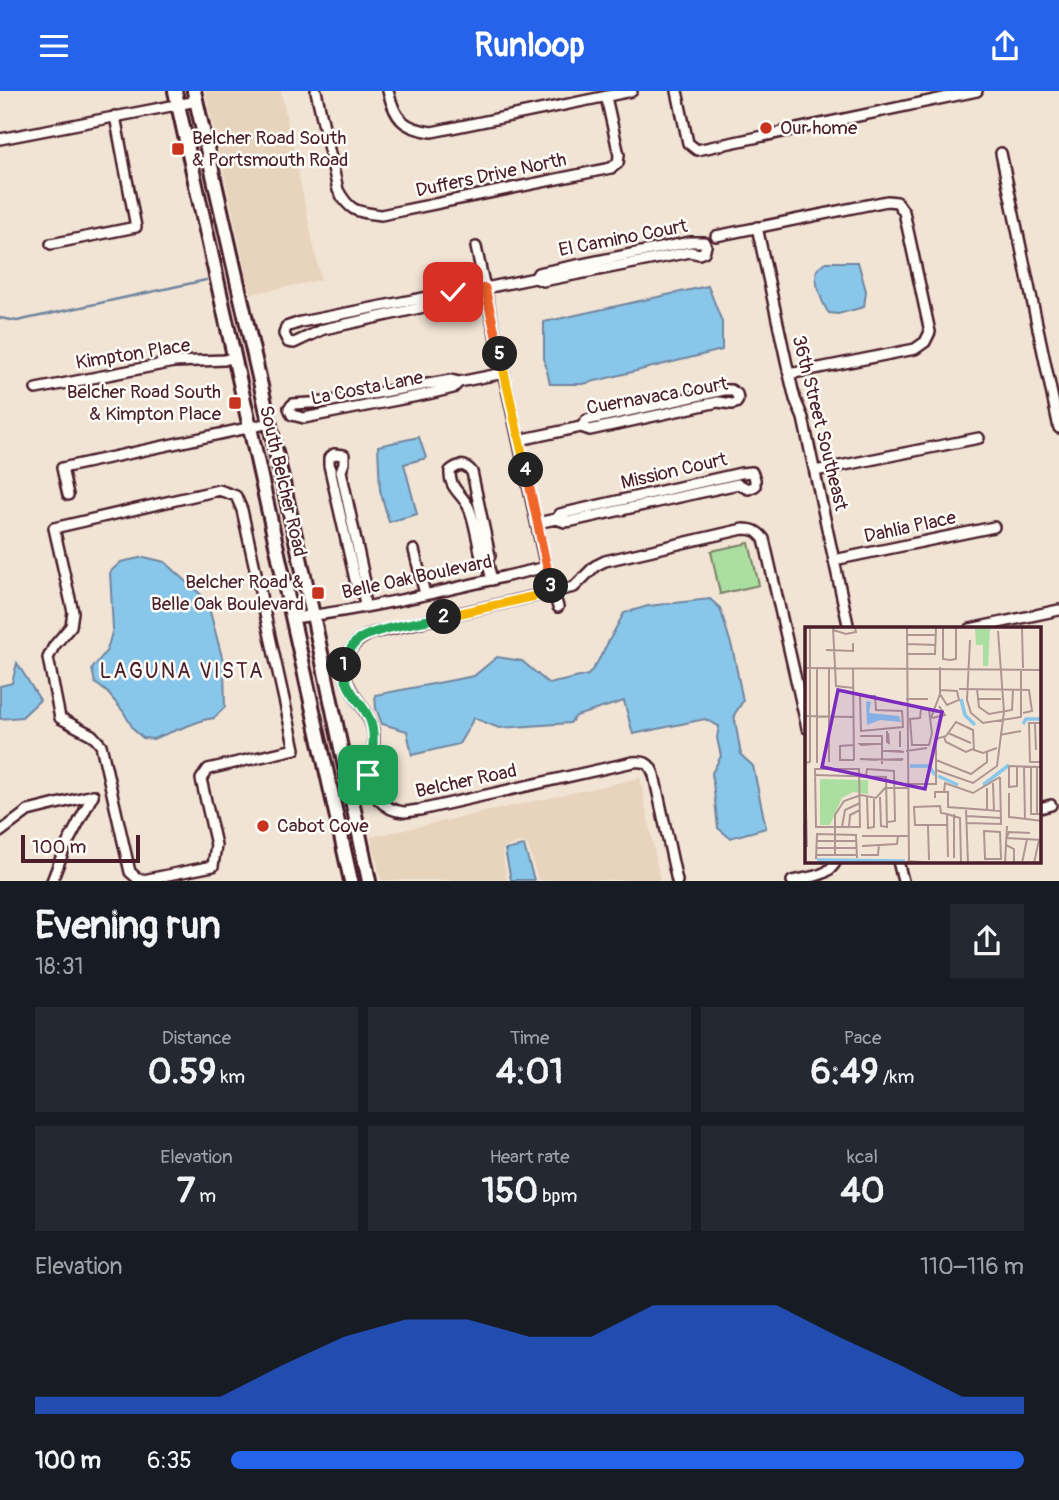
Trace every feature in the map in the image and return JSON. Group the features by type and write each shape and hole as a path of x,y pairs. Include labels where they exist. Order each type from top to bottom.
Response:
{"main road":[{"name":"South Belcher Road","path":"196,96 313,615 369,880"},
{"name":"South Belcher Road","path":"176,98 351,880"}],"street":[{"name":"Duffers Drive North","path":"316,91 338,190 346,204 361,213 381,215 611,168 618,163 619,155 606,97"},
{"path":"388,91 392,106 401,120 415,130 432,132 632,91"},
{"path":"677,91 688,143 697,150 976,91"},
{"path":"0,139 115,116 176,98 196,96"},
{"path":"51,244 136,227 115,116"},
{"path":"1001,153 1059,428"},
{"path":"716,236 887,201 897,202 904,212 930,332 925,342 915,349 789,375"},
{"name":"36th Street Southeast","path":"757,227 789,375 803,418 849,627"},
{"name":"El Camino Court","path":"461,293 456,300 324,329 294,343 288,342 284,334 286,327 301,322 534,278 542,281 690,252 699,254 704,252 706,246 704,242 690,242 538,273 534,278"},
{"path":"476,247 558,607"},
{"name":"Kimpton Place","path":"36,389 174,362 235,357"},
{"name":"La Costa Lane","path":"459,382 453,388 428,394 304,418 292,415 289,408 293,404 326,402 504,373"},
{"name":"Cuernavaca Court","path":"519,440 580,427 590,430 718,401 732,404 738,400 737,394 724,390 587,420 580,427"},
{"path":"68,495 62,468 270,423"},
{"path":"815,471 979,438"},
{"path":"363,593 356,584 329,465 329,457 334,454 344,455 341,471 365,582 365,606"},
{"path":"487,560 481,557 469,507 452,488 449,479 450,471 454,467 462,465 472,472 490,556 487,560 492,580"},
{"name":"Mission Court","path":"537,523 556,519 572,521 738,484 748,489 755,486 755,479 752,472 741,473 560,514 556,519"},
{"path":"219,491 236,496 242,510 268,622 295,749 208,769 201,779 215,845 213,866 138,879 130,872 101,745 92,735 60,718 48,658 54,646 71,626 73,612 54,529 219,491"},
{"name":"Dahlia Place","path":"834,560 994,527"},
{"name":"Belcher Road","path":"677,880 654,775 651,766 643,761 420,810 403,812 388,807 378,800 370,787 368,775 374,742 373,730 369,718 355,699 344,676 344,664 349,651 359,639 373,633 574,587 595,566 605,561 743,529 752,530 760,533 764,539 805,719"},
{"path":"414,550 425,594"},
{"name":"Belle Oak Boulevard","path":"293,618 425,594 547,567"},
{"path":"975,627 1059,610"},
{"path":"0,832 28,811 93,795 64,850 52,880"},
{"path":"1042,807 1051,805"},
{"path":"792,880 825,873 832,870 835,863"},
{"path":"899,863 903,880"}],"shaded area":[{"path":"205,91 281,91 321,280 251,294"},
{"path":"640,778 660,880 538,880 528,845 523,842 505,847 502,851 507,880 381,880 371,837"}],"green space":[{"path":"749,543 759,585 720,594 711,551"}],"water":[{"path":"826,262 858,262 866,291 864,307 838,314 829,313 816,280 817,270"},
{"path":"708,286 722,322 722,350 583,384 550,384 544,358 544,322"},
{"path":"419,437 426,458 404,464 417,514 389,522 380,490 378,446"},
{"path":"144,557 165,562 207,600 224,665 225,707 214,718 153,739 143,738 134,730 123,711 107,692 95,683 92,669 107,650 113,629 110,572 121,562"},
{"path":"710,599 720,608 733,651 743,701 734,715 741,755 753,766 766,828 730,838 718,828 712,773 721,756 717,738 719,726 705,719 633,734 624,701 576,716 570,723 499,728 474,718 459,744 412,755 407,731 382,724 376,708 375,695 474,676 497,657 522,661 549,684 588,675 624,613 648,606"},
{"path":"17,663 40,700 22,717 0,719 0,686 12,683"},
{"path":"524,846 534,880 511,880 505,850"}],"waterway":[{"path":"0,318 17,321 206,280"}],"place":[{"name":"Our home","path":"766,128"},
{"name":"Belcher Road South & Portsmouth Road","path":"178,149"},
{"name":"Belcher Road South & Kimpton Place","path":"235,403"},
{"name":"Belcher Road & Belle Oak Boulevard","path":"318,593"},
{"name":"Cabot Cove","path":"263,826"}],"district":[{"name":"LAGUNA VISTA","path":"182,671"}],"route":[{"path":"368,775 374,742 373,730 369,718 355,699 344,676 344,664 349,651 359,639 373,633 553,592 485,288 453,292"}]}
